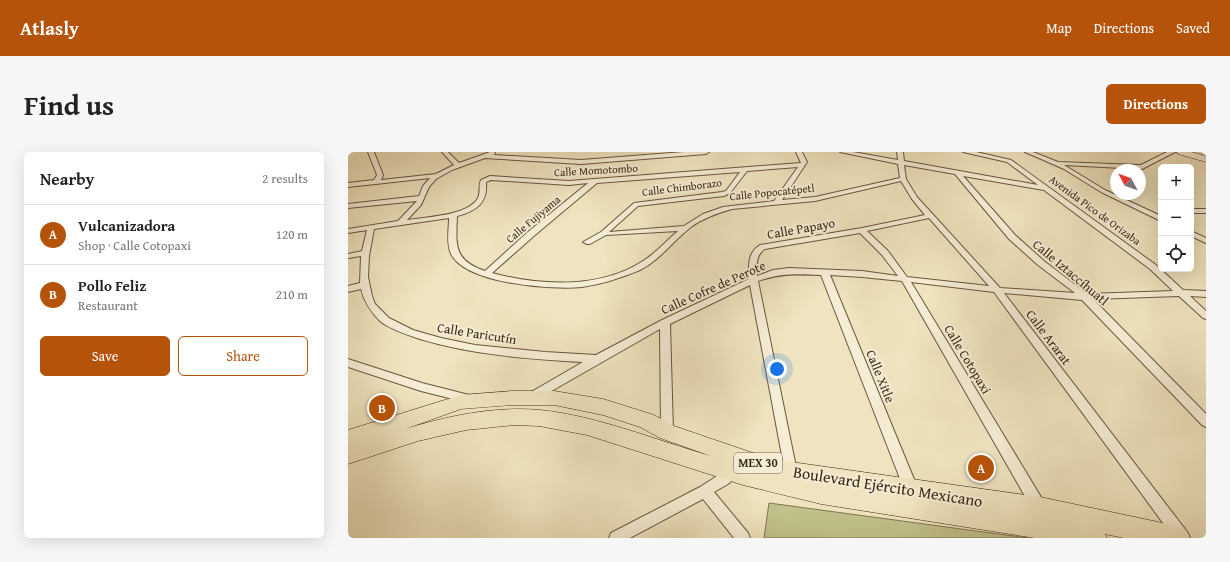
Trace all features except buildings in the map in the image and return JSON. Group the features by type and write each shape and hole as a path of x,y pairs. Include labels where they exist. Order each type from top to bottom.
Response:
{"main road":[{"name":"Boulevard Ejército Mexicano","path":"348,439 461,402 530,398 561,399 603,408 647,421 667,432 753,462 791,472 911,490 1095,538"},
{"name":"Boulevard Ejército Mexicano","path":"348,456 408,436 454,423 505,418 538,418 600,430 731,473 821,494 1044,524 1178,538"}],"street":[{"path":"371,152 380,175 376,182"},
{"path":"445,152 458,166"},
{"path":"348,185 436,176 496,152"},
{"path":"532,159 550,152"},
{"path":"486,156 581,162 706,152"},
{"path":"777,202 803,165 804,162 799,152"},
{"path":"843,152 1045,188"},
{"name":"Calle Ararat","path":"900,152 903,179 914,198 997,290 1183,538"},
{"path":"966,152 996,157"},
{"path":"985,152 996,157"},
{"path":"1028,152 1066,168 1103,191 1157,214"},
{"path":"1054,162 1142,167 1147,166 1172,152"},
{"path":"1181,152 1206,159"},
{"path":"581,162 599,154"},
{"name":"Avenida Pico de Orizaba","path":"996,157 1004,159 1153,267 1206,316"},
{"name":"Calle Momotombo","path":"453,215 466,211 481,199 484,192 482,183 486,179 495,178 556,184 803,165"},
{"name":"Calle Chimborazo","path":"606,233 605,231 636,204 724,194 728,192 745,169"},
{"name":"Calle Iztaccíhuatl","path":"957,172 1012,237 1041,263 1085,296 1206,422"},
{"path":"400,223 422,198 424,188 436,176"},
{"name":"Calle Popocatépetl","path":"453,215 452,240 454,253 460,261 486,274 508,280 571,285 606,279 641,266 684,228 719,210 732,207 830,196 903,179"},
{"name":"Calle Fujiyama","path":"486,274 594,181"},
{"path":"348,188 362,184"},
{"path":"348,206 422,198"},
{"path":"1194,211 1206,211"},
{"path":"348,231 453,215"},
{"name":"Calle Papayo","path":"791,472 753,280 753,257 759,249 930,216"},
{"name":"Calle Paricutín","path":"371,227 366,253 365,285 368,300 372,307 386,322 410,332 446,343 552,357 597,359"},
{"path":"587,242 606,233 684,228"},
{"name":"Calle Cotopaxi","path":"862,230 885,253 904,278 1044,524"},
{"path":"1194,235 1206,241"},
{"path":"348,256 366,253"},
{"name":"Calle Cofre de Perote","path":"530,398 665,322 753,280 773,273 789,271 824,272 904,278 997,290 1085,296 1182,293 1206,294"},
{"name":"Calle Xitle","path":"824,272 911,490"},
{"path":"348,289 365,285"},
{"path":"665,322 667,432"},
{"path":"348,364 452,396 479,400"},
{"path":"616,538 718,484 731,473"},
{"path":"704,491 743,538"}],"green space":[{"path":"769,503 1028,538 764,538"}],"place":[{"name":"Pollo Feliz","path":"382,408"},
{"name":"Vulcanizadora","path":"981,468"}]}
